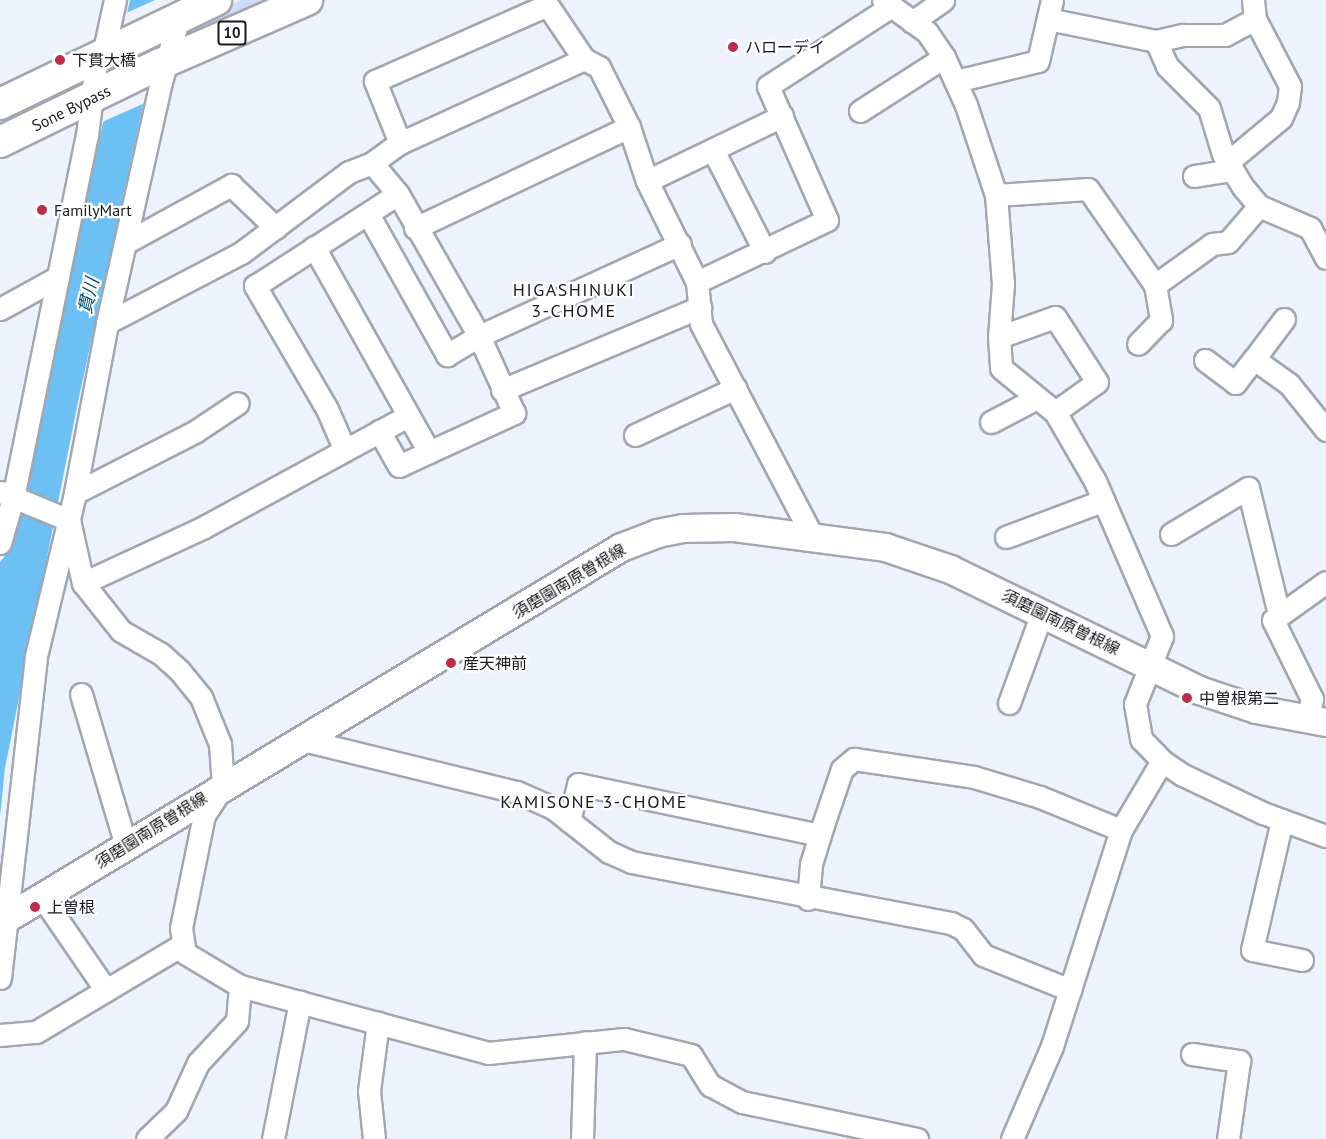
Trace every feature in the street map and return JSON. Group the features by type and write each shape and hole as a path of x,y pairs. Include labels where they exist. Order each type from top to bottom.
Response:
{"highway":[{"name":"Sone Bypass","path":"0,104 103,54 175,14 216,0"},
{"name":"Sone Bypass","path":"0,142 162,64 307,0"}],"main road":[{"name":"須磨園南原曽根線","path":"2,921 621,548 648,537 683,528 734,527 812,536 885,548 950,569 1198,690 1256,709 1318,708"}],"street":[{"path":"2,541 115,0"},
{"path":"912,22 943,0"},
{"path":"400,143 375,81 545,2 584,59 599,67 629,128 647,182 697,282 701,324 812,536"},
{"path":"697,282 765,252 827,220 768,86 887,4 927,32 944,57 956,81 996,195 1003,284 999,337 1001,368 1055,412 1102,501 1162,636 1135,704 1135,722 1141,739 1162,761 1183,775 1282,820 1326,836"},
{"path":"956,81 1038,61 1050,9 1156,41 1183,34 1225,35 1255,6 1290,86 1288,102 1281,118 1230,166 1194,176"},
{"path":"0,978 2,921 36,656 75,493 107,323 127,242 162,64 175,14"},
{"path":"1156,41 1167,66 1209,108 1230,166 1259,206 1310,228 1326,258"},
{"path":"860,111 944,57"},
{"path":"107,323 241,253 349,171 372,163 400,143 584,59"},
{"path":"647,182 714,152 782,116"},
{"path":"415,228 629,128"},
{"path":"714,152 765,252"},
{"path":"372,163 398,194 415,228 479,336 514,413 399,466 379,430"},
{"path":"127,242 231,185 276,228"},
{"path":"996,195 1088,189 1155,285 1161,320 1138,344"},
{"path":"344,448 327,409 255,286 398,194"},
{"path":"1155,285 1202,250 1228,242 1259,206"},
{"path":"368,214 447,355 479,336 680,244"},
{"path":"315,247 429,452"},
{"path":"0,309 58,277"},
{"path":"502,390 700,307"},
{"path":"999,337 1055,317 1097,382 1055,412"},
{"path":"1205,360 1235,382 1284,319"},
{"path":"1254,359 1289,384 1326,430"},
{"path":"635,435 736,388"},
{"path":"992,422 1036,398"},
{"path":"75,493 195,431 238,403"},
{"path":"83,583 204,527 344,448 408,416"},
{"path":"1171,534 1248,488 1279,614"},
{"path":"10,496 67,520"},
{"path":"1006,537 1102,501"},
{"path":"67,520 83,583 121,631 161,654 201,698 220,744 223,786 204,815 181,928 185,953 240,986 488,1053 624,1039 691,1055 710,1085 742,1102 911,1138"},
{"path":"1318,708 1273,620 1326,582"},
{"path":"1009,703 1042,613"},
{"path":"81,694 126,846"},
{"path":"303,740 517,792 569,821 609,852 631,862 808,899 889,909 951,923 963,929 983,956 1070,990"},
{"path":"808,899 811,864 820,835 842,769 854,759 974,777 1040,797 1121,830"},
{"path":"1012,1139 1052,1046 1121,830 1162,761"},
{"path":"569,821 578,784 820,835"},
{"path":"1282,820 1252,950 1302,960"},
{"path":"42,897 106,990"},
{"path":"0,1035 36,1032 182,945"},
{"path":"147,1139 176,1111 198,1063 237,1021 240,986"},
{"path":"273,1139 300,1002"},
{"path":"374,1139 369,1091 378,1023"},
{"path":"582,1139 585,1042"},
{"path":"1192,1054 1239,1061 1228,1139"}],"shaded area":[{"path":"241,0 284,0 175,48 182,26"},
{"path":"81,75 90,84 0,134 0,114"}],"water":[{"name":"貫川","path":"130,0 166,0 79,397 5,768 0,816 0,562 9,551"}],"pier":[{"name":"下貫大橋","path":"155,0 169,0 147,102 100,123 124,14"}],"place":[{"name":"ハローデイ","path":"733,47"},
{"name":"下貫大橋","path":"60,60"},
{"name":"FamilyMart","path":"42,210"},
{"name":"産天神前","path":"451,663"},
{"name":"中曽根第二","path":"1187,698"},
{"name":"上曽根","path":"35,907"}],"district":[{"name":"HIGASHINUKI 3-CHOME","path":"574,301"},
{"name":"KAMISONE 3-CHOME","path":"594,802"}]}
